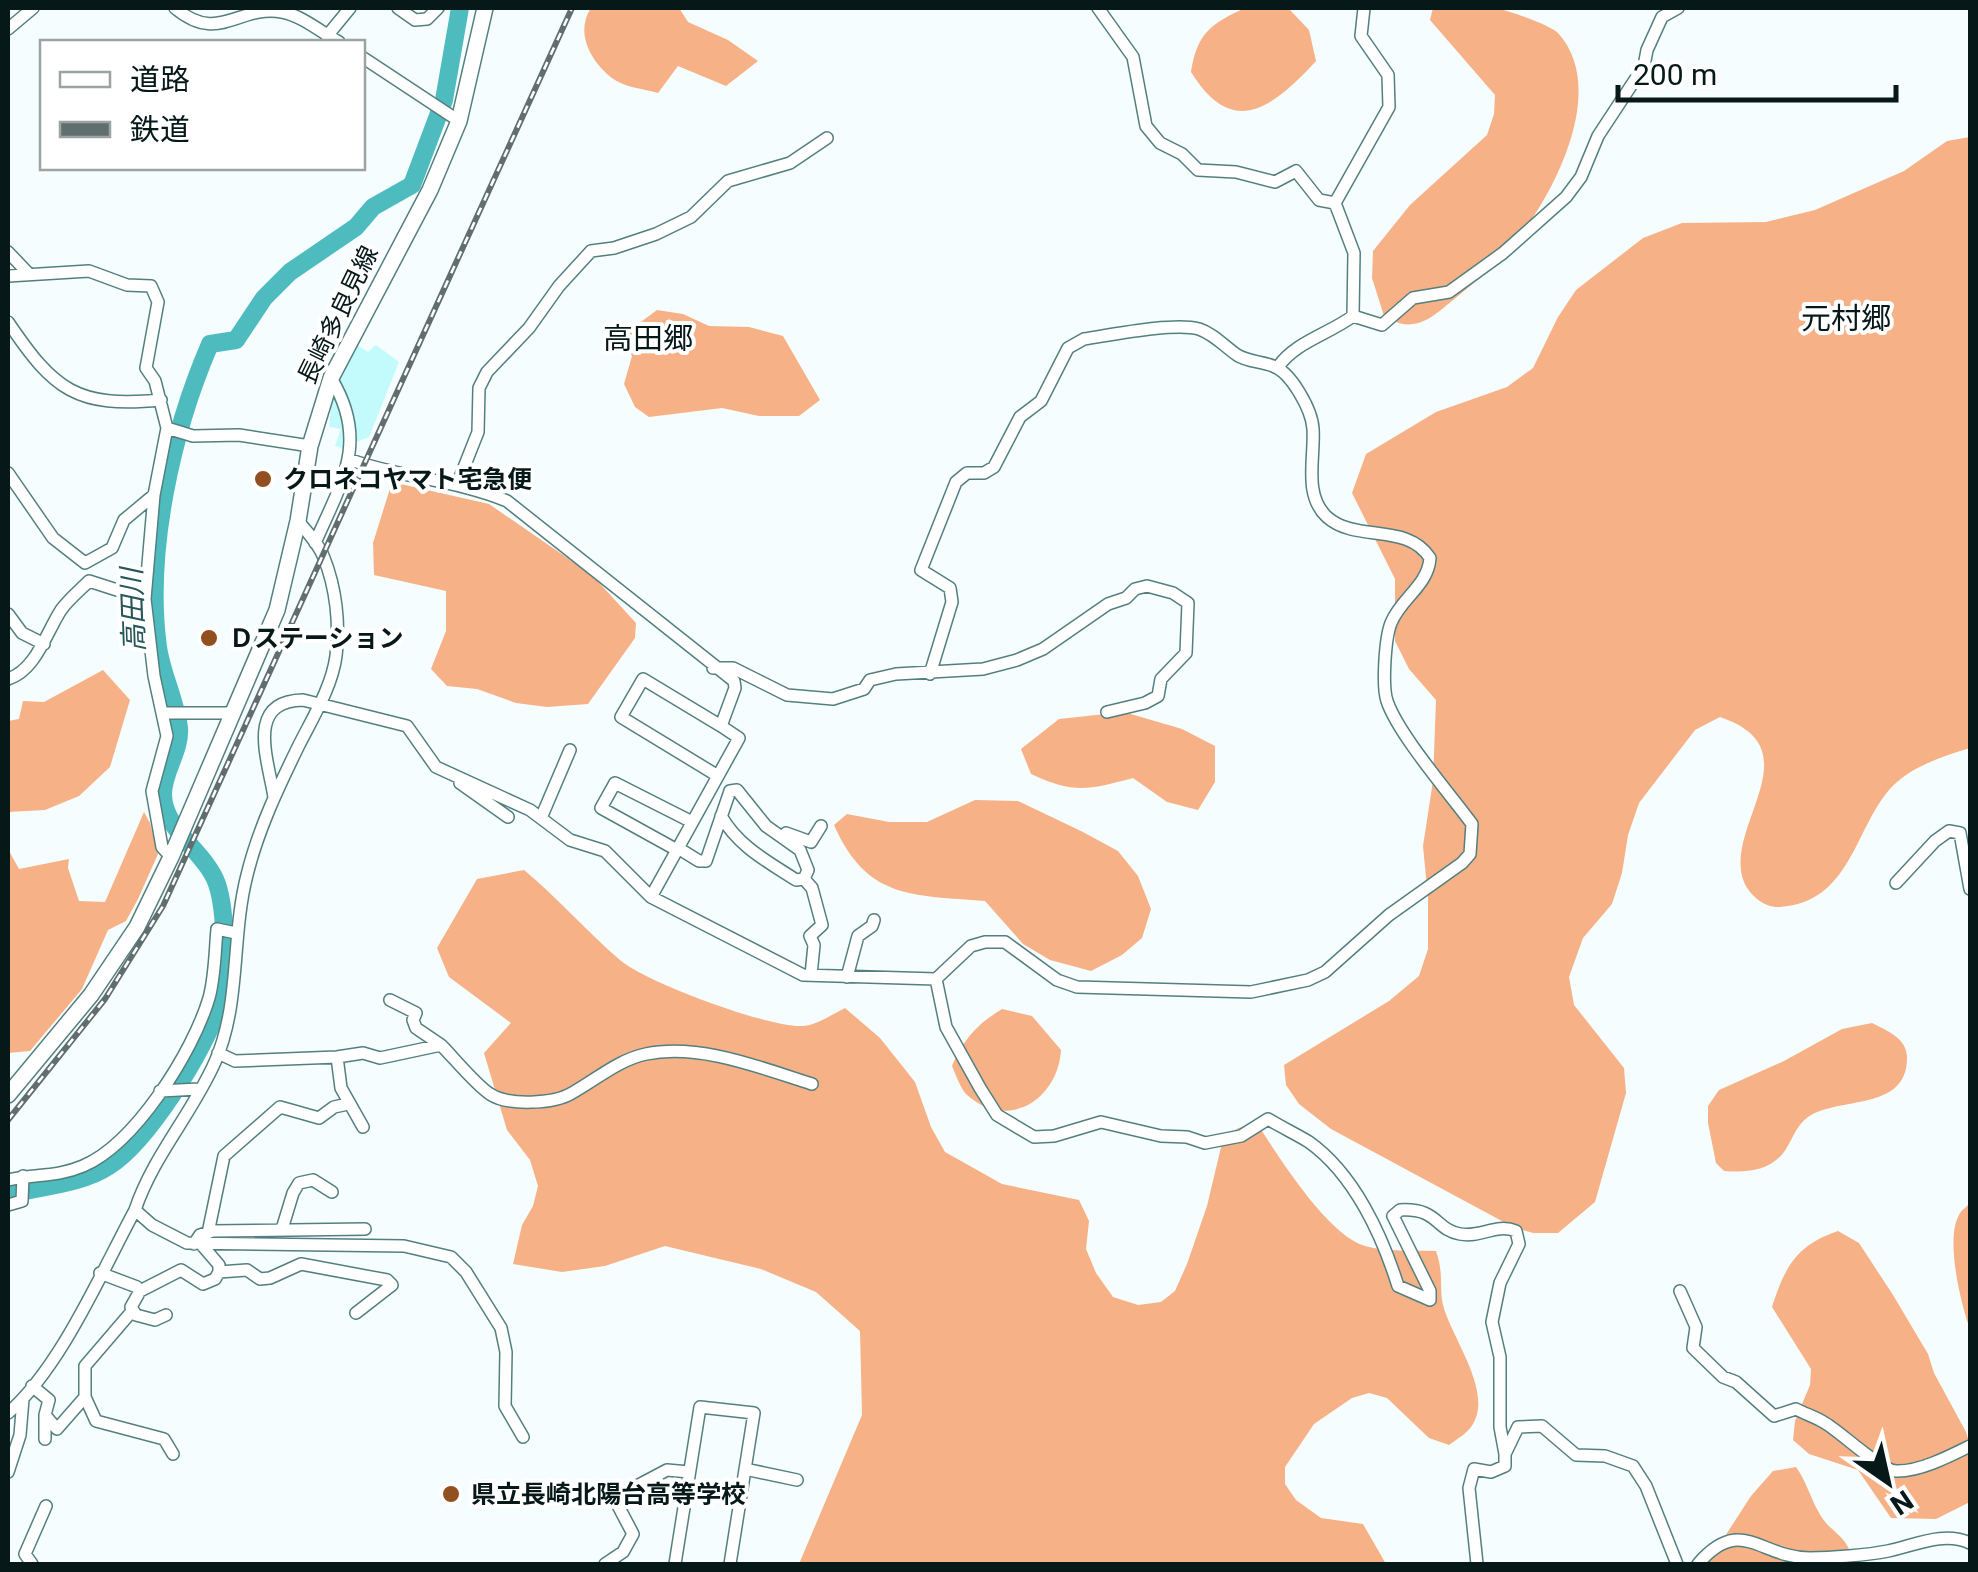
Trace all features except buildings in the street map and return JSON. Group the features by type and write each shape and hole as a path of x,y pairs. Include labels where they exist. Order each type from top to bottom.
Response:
{"main road":[{"name":"長崎多良見線","path":"173,851 276,610 298,521 310,446 331,378 430,190 485,8"},
{"path":"8,1095 91,995 137,927 173,851"}],"street":[{"path":"176,8 202,24 225,24 266,12 283,12 334,39 350,8"},
{"path":"398,9 414,20 426,19 438,8"},
{"path":"1098,8 1133,58 1146,126 1160,143 1182,154 1198,170 1236,172 1275,182 1296,171 1320,200 1335,203"},
{"path":"1335,203 1389,107 1388,75 1361,36 1364,8"},
{"path":"8,29 30,9"},
{"path":"1353,316 1382,325 1413,298 1449,292 1503,253 1566,198 1581,177 1598,136 1644,66 1662,17 1672,9"},
{"path":"365,59 454,118"},
{"path":"456,485 478,432 479,388 487,372 530,328 590,250 614,248 674,226 692,217 728,181 790,163 827,138"},
{"path":"1335,203 1354,253 1353,316"},
{"path":"8,252 28,274"},
{"path":"8,276 89,271 128,285 151,286 158,302 146,368 155,381 169,429 154,495 144,599 166,736 152,791 162,847 173,851"},
{"path":"1278,367 1286,356 1353,316"},
{"path":"8,322 33,359 71,391 116,404 161,400"},
{"path":"274,797 264,738 268,716 286,700 303,700 407,726 436,768 541,818 570,840 605,851 651,896 803,975 936,980 971,946 1005,942 1057,980 1077,986 1212,992 1283,988 1325,972 1389,915 1470,854 1472,824 1399,724 1386,699 1387,633 1396,611 1429,572 1430,558 1416,541 1341,526 1320,509 1313,499 1314,424 1304,399 1278,367 1246,360 1198,329 1084,339 1068,348 1041,401 1020,417 994,467 984,473 967,473 956,482 921,570 950,588 952,602 930,674"},
{"path":"315,543 351,460 344,400 331,378"},
{"path":"169,429 193,436 240,435 310,446"},
{"path":"351,460 506,501 734,681 721,726"},
{"path":"8,474 52,538 85,563 112,548 124,520 154,495"},
{"path":"8,1413 50,1363 218,1054 231,1012 234,932 247,873 274,797 320,704 336,659 338,617 324,556 298,521"},
{"path":"8,679 14,678 44,644 62,608 89,581 144,599"},
{"path":"713,668 733,668 787,696 834,699 864,689 870,680 896,674 983,669 1017,660 1043,649 1108,604 1126,598 1134,589 1147,586 1173,593 1188,603 1186,653 1161,680 1158,696 1107,712"},
{"path":"8,614 22,633 44,644"},
{"path":"651,896 692,822 718,776 739,738 643,679 620,717 718,776"},
{"path":"164,712 233,713"},
{"path":"541,818 570,750"},
{"path":"461,779 459,784 508,817"},
{"path":"692,822 615,783 601,808 706,861 730,791 737,790 764,823 800,850 808,870 804,879"},
{"path":"721,816 748,849 796,880 804,879"},
{"path":"764,823 811,842 821,826"},
{"path":"1896,883 1949,831 1960,834 1970,889"},
{"path":"804,879 812,888 822,924 810,936 814,946 811,975"},
{"path":"846,977 858,936 874,920"},
{"path":"8,1180 81,1167 106,1154 135,1126 189,1044 206,1006 217,929 234,932"},
{"path":"936,980 946,1028 980,1088 997,1115 1034,1137 1054,1136 1101,1122 1206,1144 1242,1136 1268,1119 1310,1144 1332,1164 1384,1240 1398,1286 1430,1300 1430,1291 1393,1216 1400,1210 1431,1214 1450,1231 1461,1234 1472,1235 1503,1226 1516,1232 1519,1244 1500,1282 1492,1322 1500,1357 1500,1427 1505,1466 1491,1472 1474,1469 1469,1488 1478,1564"},
{"path":"390,1000 416,1013 412,1020 416,1028 441,1045 491,1096 523,1102 568,1096 612,1067 648,1053 708,1055 812,1084"},
{"path":"218,1054 235,1061 337,1057 363,1052 380,1058 441,1045"},
{"path":"337,1057 341,1088 363,1127"},
{"path":"160,1091 199,1089"},
{"path":"201,1240 224,1156 243,1138 280,1107 320,1118 334,1107 348,1104"},
{"path":"8,1205 22,1201 23,1176"},
{"path":"282,1229 299,1183 313,1180 332,1192"},
{"path":"136,1210 152,1225 187,1244 282,1229 365,1229"},
{"path":"166,1316 146,1319 130,1307 140,1291 181,1270 203,1284 215,1280 219,1265 201,1240"},
{"path":"201,1240 404,1246 450,1258 466,1272 501,1328 506,1352 505,1406 523,1437"},
{"path":"220,1272 246,1270 260,1279 302,1264 387,1280 392,1285 356,1313"},
{"path":"100,1274 140,1291"},
{"path":"1680,1290 1696,1327 1693,1348 1722,1377 1736,1382 1777,1418 1796,1409 1823,1421 1880,1465 1897,1471 1970,1446"},
{"path":"133,1310 85,1366 85,1397 96,1421 164,1440 173,1454"},
{"path":"32,1386 49,1400 45,1439"},
{"path":"45,1416 57,1428 85,1397"},
{"path":"8,1472 20,1435 23,1399"},
{"path":"675,1564 700,1407 754,1414 730,1564"},
{"path":"1505,1454 1518,1427 1542,1426 1576,1455 1604,1456 1633,1466 1646,1486 1677,1564"},
{"path":"745,1469 797,1480"},
{"path":"605,1564 623,1552 633,1534 614,1498 667,1470 690,1472"},
{"path":"32,1564 25,1554 46,1506"},
{"path":"1698,1564 1714,1546 1731,1539 1791,1557 1812,1558 1884,1552 1955,1536 1970,1543"}],"shaded area":[{"path":"591,8 679,8 688,22 728,40 758,61 726,86 678,66 658,93 628,86 612,78 591,55 584,27"},
{"path":"1245,8 1290,10 1309,30 1316,61 1269,102 1238,111 1223,106 1207,93 1191,72 1201,39 1223,19"},
{"path":"1433,8 1495,8 1554,30 1572,56 1578,83 1577,111 1559,170 1514,243 1488,271 1437,313 1419,323 1405,324 1384,316 1372,278 1373,251 1410,205 1487,135 1494,114 1495,95 1430,20"},
{"path":"1970,137 1970,748 1927,763 1897,782 1877,807 1836,879 1803,902 1774,907 1750,892 1744,882 1741,860 1764,769 1761,749 1748,731 1720,717 1695,730 1639,803 1612,904 1583,938 1569,977 1574,1005 1624,1068 1626,1093 1595,1202 1558,1233 1533,1233 1513,1227 1331,1129 1299,1104 1286,1085 1284,1065 1389,1001 1419,976 1428,949 1423,846 1433,781 1436,700 1409,669 1395,641 1395,579 1352,493 1366,454 1436,412 1507,387 1533,368 1576,290 1643,238 1682,223 1766,222 1815,210 1904,171 1947,141"},
{"path":"657,310 683,314 709,326 749,327 783,336 820,400 799,416 759,416 722,408 649,417 635,407 624,384 632,356 622,336"},
{"path":"356,344 368,352 376,345 399,362 369,437 342,448 335,446 341,429 329,427 332,399"},
{"path":"392,482 489,504 592,575 636,623 635,638 588,704 547,707 516,703 477,689 447,686 431,669 446,631 446,591 374,575 373,543"},
{"path":"103,670 130,700 110,767 79,796 45,810 8,812 8,721 19,719 23,701 44,702"},
{"path":"1124,712 1182,729 1215,746 1215,782 1198,810 1167,802 1133,778 1081,788 1059,785 1031,774 1021,749 1059,719"},
{"path":"975,800 1018,801 1118,851 1138,876 1151,909 1142,938 1122,955 1091,971 1050,960 1023,944 985,901 914,894 877,880 861,868 834,825 847,814 889,822 927,822"},
{"path":"144,812 158,854 126,921 108,930 82,989 30,1051 8,1053 8,849 19,869 69,859 68,868 79,901 105,902"},
{"path":"524,870 620,960 654,980 737,1012 786,1025 813,1024 845,1008 880,1038 915,1082 931,1127 945,1152 1002,1184 1079,1200 1089,1221 1086,1249 1096,1273 1113,1297 1138,1305 1161,1302 1175,1291 1207,1206 1222,1143 1236,1129 1256,1122 1304,1192 1350,1239 1382,1249 1436,1251 1443,1305 1478,1396 1478,1411 1471,1427 1449,1445 1429,1438 1387,1398 1369,1393 1352,1398 1314,1424 1285,1467 1285,1484 1296,1500 1321,1518 1363,1524 1386,1564 799,1564 862,1415 860,1331 816,1292 761,1269 665,1246 605,1266 562,1272 513,1264 522,1225 538,1186 530,1160 507,1130 484,1053 511,1023 449,977 437,948 477,879"},
{"path":"1002,1009 1032,1016 1061,1050 1051,1083 1028,1105 1013,1110 982,1105 966,1094 952,1066 972,1033"},
{"path":"1872,1023 1896,1036 1904,1046 1904,1076 1895,1087 1883,1095 1808,1117 1780,1156 1766,1166 1750,1171 1724,1171 1716,1163 1708,1106 1719,1090 1842,1029"},
{"path":"1970,1203 1970,1329 1959,1289 1954,1240 1959,1215"},
{"path":"1838,1231 1859,1243 1893,1295 1928,1354 1966,1432 1970,1445 1970,1502 1936,1519 1891,1518 1858,1470 1809,1454 1793,1440 1811,1369 1772,1307 1794,1259 1812,1243"},
{"path":"1796,1467 1823,1519 1848,1546 1853,1564 1707,1564 1751,1496 1773,1471"}],"waterway":[{"name":"高田川","path":"8,1195 85,1177 124,1154 174,1092 212,1023 219,1004 224,961 220,897 212,872 170,819 163,794 179,728 158,647 155,572 173,453 210,344 236,340 264,298 290,272 356,227 373,207 412,185 444,100 460,8"}],"railway":[{"path":"8,1120 105,999 163,906 572,8"}],"place":[{"name":"クロネコヤマト宅急便","path":"263,479"},
{"name":"Ｄステーション","path":"209,638"},
{"name":"県立長崎北陽台高等学校","path":"451,1494"}],"district":[{"name":"元村郷","path":"1846,318"},
{"name":"高田郷","path":"648,338"}]}
